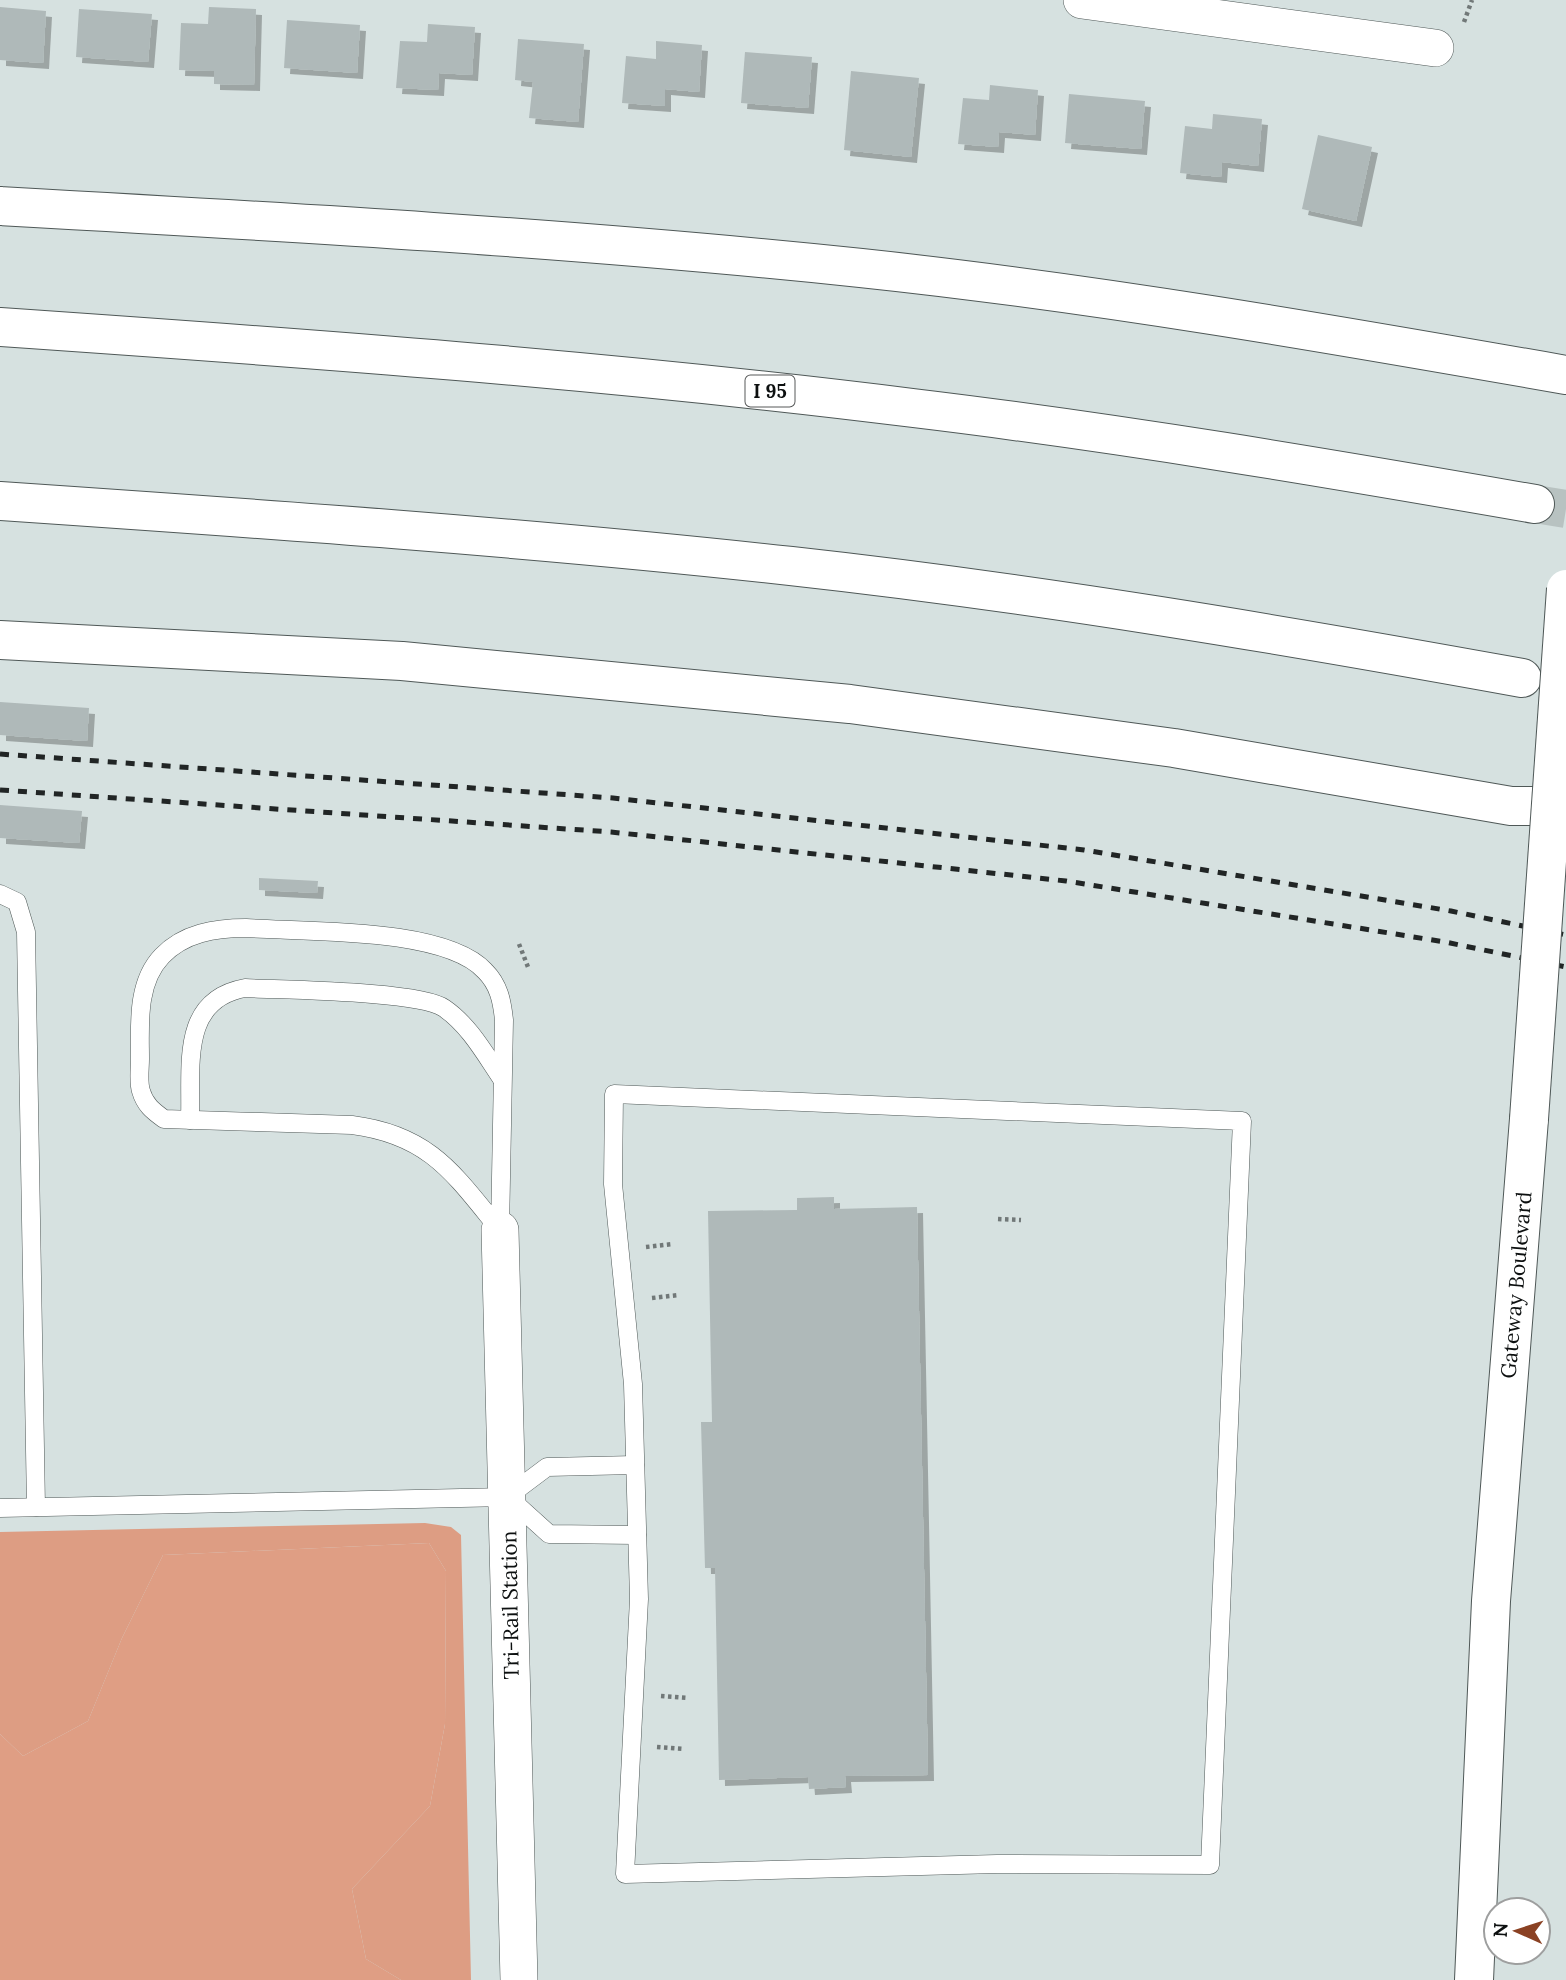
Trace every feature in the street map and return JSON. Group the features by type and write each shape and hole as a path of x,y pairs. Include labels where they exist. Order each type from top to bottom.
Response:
{"main road":[{"path":"0,206 516,239 866,269 1158,308 1566,375"},
{"name":"I 95","path":"0,327 494,364 899,406 1329,467 1535,504"},
{"path":"0,501 394,529 792,566 1200,622 1522,678"},
{"name":"Gateway Boulevard","path":"1474,1980 1491,1601 1529,1119 1558,807 1566,589"},
{"path":"0,640 402,661 850,704 1174,748 1511,806 1558,807"}],"street":[{"path":"1082,0 1435,48"},
{"name":"Tri-Rail Station","path":"500,1230 519,1980"}],"lane":[{"path":"0,894 17,902 26,932 36,1507"},
{"path":"218,929 403,938 439,945 470,958 489,975 501,996 504,1020 500,1230 439,1158 405,1139 373,1128 352,1125 164,1119 149,1108 140,1090 140,1016 147,984 161,957 189,938 218,929"},
{"path":"190,1120 193,1040 198,1021 212,1000 221,994 245,988 402,996 433,1001 462,1023 502,1079"},
{"path":"614,1094 1242,1121 1210,1865 996,1864 625,1874 639,1599 637,1535 633,1384 612,1184 614,1094"},
{"path":"0,1508 508,1497 547,1466 635,1465"},
{"path":"508,1497 549,1534 637,1535"}],"path":[{"path":"519,944 528,967"},
{"path":"998,1219 1021,1220"},
{"path":"642,1248 673,1244"},
{"path":"647,1298 679,1295"},
{"path":"655,1696 688,1698"},
{"path":"651,1747 684,1749"}],"shaded area":[{"path":"425,1523 451,1527 461,1535 471,1980 401,1980 366,1959 352,1889 430,1806 445,1724 446,1571 429,1543 163,1555 122,1638 88,1721 23,1756 0,1734 0,1532"},
{"path":"429,1543 446,1571 445,1724 430,1806 352,1889 366,1959 401,1980 0,1980 0,1734 23,1756 88,1721 122,1638 163,1555"}],"building":[{"path":"0,7 46,11 43,63 0,60"},
{"path":"209,7 256,9 254,85 214,84 214,71 179,70 181,23 208,24"},
{"path":"79,9 152,14 148,62 76,57"},
{"path":"287,20 360,25 357,73 284,68"},
{"path":"428,24 475,27 472,75 439,73 438,90 396,88 400,41 427,42"},
{"path":"518,39 584,44 578,122 529,118 533,82 515,80"},
{"path":"656,41 702,45 699,92 665,89 665,106 622,103 626,56 656,59"},
{"path":"745,52 812,57 808,108 741,103"},
{"path":"851,71 919,78 911,157 844,150"},
{"path":"990,85 1038,90 1035,135 999,132 998,147 958,144 963,98 989,100"},
{"path":"1069,94 1145,101 1141,149 1065,143"},
{"path":"1213,114 1262,119 1258,166 1222,162 1221,177 1180,173 1185,126 1212,129"},
{"path":"1318,135 1372,147 1356,221 1302,209"},
{"path":"0,702 89,708 87,741 0,735"},
{"path":"0,805 82,811 79,843 0,838"},
{"path":"259,878 318,881 317,893 259,890"},
{"path":"834,1197 834,1209 917,1207 928,1775 845,1776 846,1787 809,1789 808,1777 719,1780 715,1568 705,1568 701,1422 712,1422 708,1211 797,1210 797,1198"}],"tunnel":[{"path":"1535,504 1566,509"}],"railway":[{"path":"0,754 613,798 1084,850 1451,911 1566,935"},
{"path":"0,790 611,832 1066,881 1445,942 1566,967"}]}
